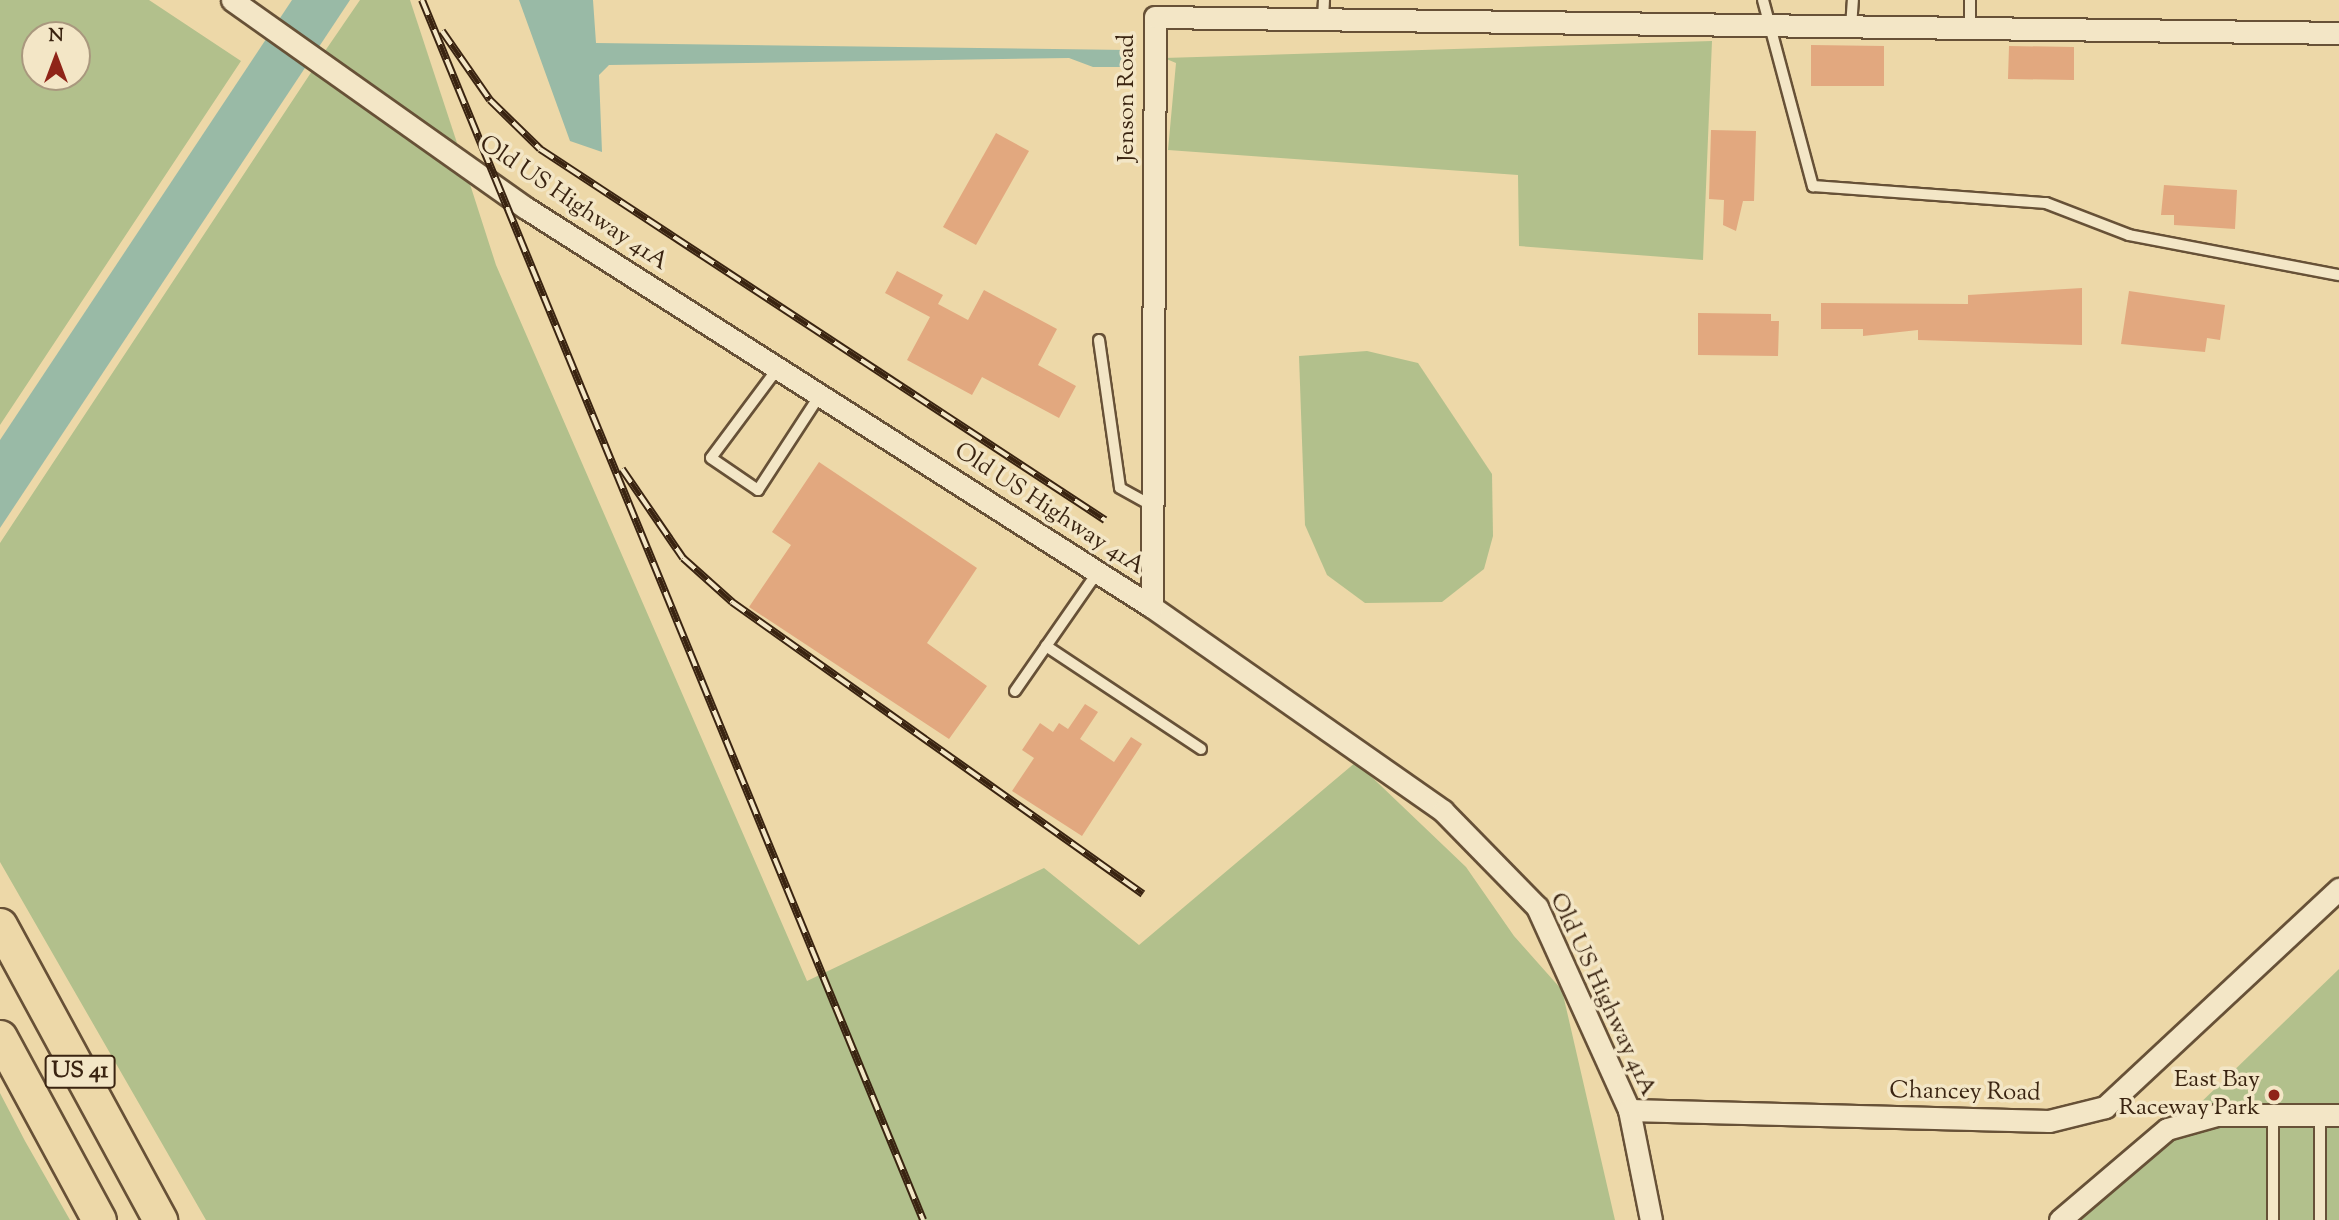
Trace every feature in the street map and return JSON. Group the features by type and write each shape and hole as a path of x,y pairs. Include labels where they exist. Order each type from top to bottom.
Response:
{"main road":[{"name":"US 41","path":"0,925 160,1220"},
{"name":"US 41","path":"0,1037 99,1220"}],"street":[{"name":"Old US Highway 41A","path":"232,0 526,208 1152,607 1443,811 1537,907 1629,1110 1651,1220"},
{"name":"Jenson Road","path":"1152,607 1155,17 1324,10 1773,26 2339,33"},
{"name":"Chancey Road","path":"1629,1110 2049,1121 2105,1107 2339,889"},
{"path":"2060,1220 2167,1129 2216,1115 2329,1115"}],"lane":[{"path":"1763,0 1773,26 1813,186 2046,203 2129,235 2339,275"},
{"path":"1851,27 1853,0"},
{"path":"1970,0 1970,28"},
{"path":"1099,340 1120,488 1153,506"},
{"path":"778,369 711,458 758,490 820,395"},
{"path":"1015,691 1097,573"},
{"path":"1046,646 1201,749"},
{"path":"2273,1115 2273,1220"},
{"path":"2320,1220 2329,1115"}],"green space":[{"path":"0,0 149,0 241,61 0,425"},
{"path":"360,0 410,0 458,146 325,51"},
{"path":"1712,41 1703,260 1519,246 1518,175 1168,150 1176,63 1164,58"},
{"path":"314,68 468,178 496,265 807,981 1044,868 1139,945 1356,762 1466,867 1514,936 1562,990 1615,1220 206,1220 0,862 0,543"},
{"path":"1367,351 1418,363 1492,474 1493,536 1484,569 1442,602 1365,603 1327,575 1305,525 1299,356"},
{"name":"East Bay Raceway Park","path":"2339,969 2339,1220 2079,1220"},
{"path":"0,1093 25,1141 70,1220 0,1220"}],"shaded area":[{"path":"292,0 350,0 0,528 0,440"},
{"path":"519,0 593,0 596,43 1128,50 1132,67 1093,67 1069,58 609,65 599,75 602,152 570,141"}],"building":[{"path":"1811,45 1884,46 1884,86 1811,86"},
{"path":"2009,46 2074,47 2074,80 2008,79"},
{"path":"1711,130 1756,131 1754,201 1743,201 1736,231 1723,225 1724,200 1709,199"},
{"path":"996,133 1029,151 976,245 943,227"},
{"path":"2164,185 2237,190 2235,229 2174,225 2174,215 2161,215"},
{"path":"897,271 943,295 938,304 968,320 984,290 1057,329 1038,365 1076,386 1059,418 982,377 972,395 907,360 930,317 885,293"},
{"path":"2082,288 2082,345 1918,340 1918,330 1863,336 1863,329 1821,329 1821,303 1968,304 1968,295"},
{"path":"2129,291 2225,305 2220,340 2207,338 2205,352 2121,344"},
{"path":"1698,313 1771,314 1771,321 1779,321 1778,356 1698,355"},
{"path":"819,462 977,568 927,643 987,686 949,739 749,607 791,545 772,532"},
{"path":"1085,704 1098,712 1080,739 1114,762 1131,737 1142,744 1082,836 1012,791 1034,758 1022,750 1040,723 1053,732 1059,723 1068,729"}],"railway":[{"path":"422,0 923,1220"},
{"path":"442,31 490,100 540,149 1105,520"},
{"path":"622,469 683,558 732,602 1143,894"}],"place":[{"name":"East Bay Raceway Park","path":"2274,1095"}]}
